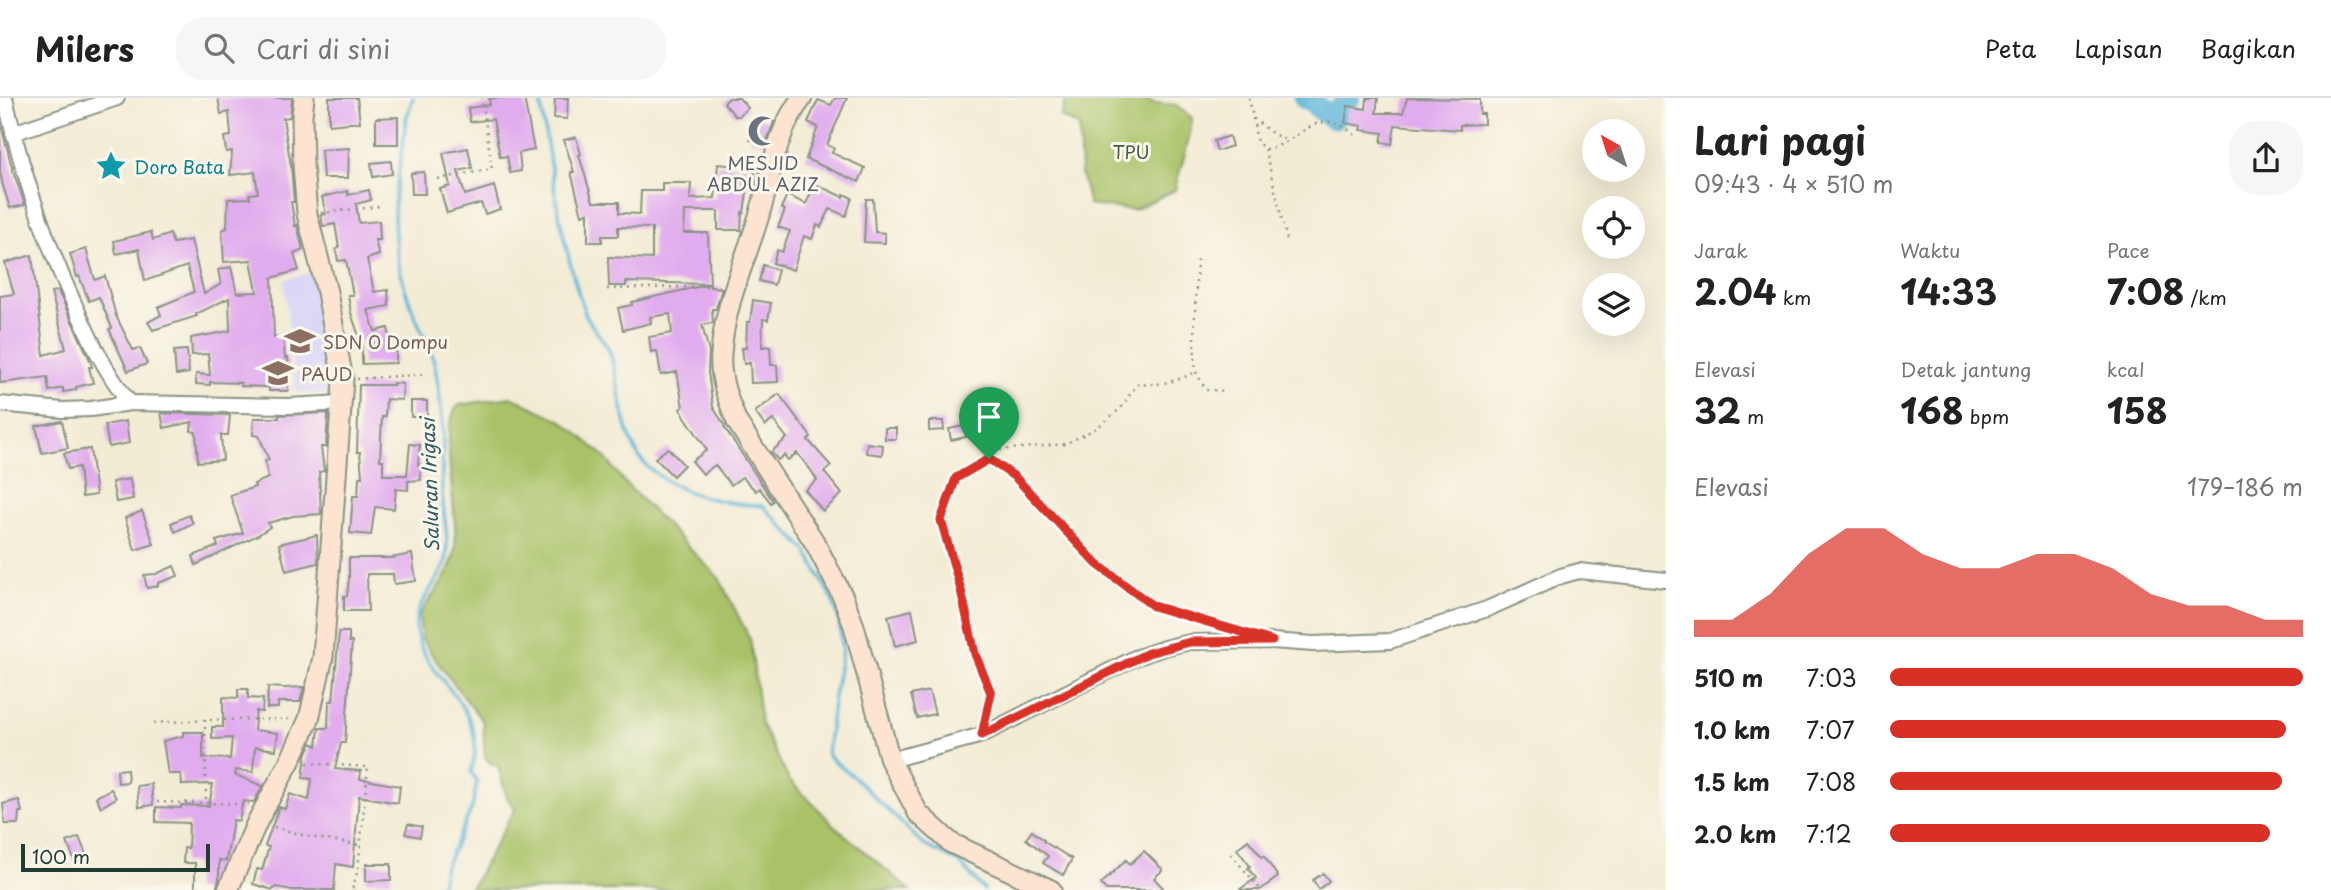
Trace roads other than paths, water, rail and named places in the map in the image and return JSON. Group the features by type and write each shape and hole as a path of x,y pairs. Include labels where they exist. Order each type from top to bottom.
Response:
{"main road":[{"path":"228,890 257,822 309,719 323,657 343,380 327,292 307,214 302,152 304,98"},
{"path":"802,98 781,136 759,217 733,286 721,354 722,376 729,400 737,422 815,543 844,597 890,760 918,813 951,843 1051,890"}],"street":[{"path":"5,98 34,207 55,261 101,362 130,403"},
{"path":"13,133 117,98"},
{"path":"0,404 62,410 130,403 290,406 342,403"},
{"path":"890,760 982,735 1135,658 1164,648 1190,642 1272,641 1313,644 1390,641 1487,609 1561,576 1579,571 1666,580"}],"waterway":[{"name":"Saluran Irigasi","path":"413,98 407,116 394,203 395,196 394,210 395,238 406,292 432,355 437,378 443,426 442,487 447,543 444,568 420,607 416,623 419,642 427,659 463,709 472,727 475,748 471,771 477,782 472,808 444,869 440,890"},
{"path":"540,98 569,260 587,318 610,353 623,415 640,458 662,478 689,492 732,503 763,506 806,550 832,599 839,620 842,650 827,755 855,778 924,845 959,862 984,890"},
{"path":"1305,98 1334,118 1349,98"}],"place":[{"name":"MESJID ABDUL AZIZ","path":"763,131"},
{"name":"Doro Bata","path":"111,166"},
{"name":"SDN 0 Dompu","path":"300,341"},
{"name":"PAUD","path":"278,373"}],"park label":[{"name":"TPU","path":"1131,151"}]}
